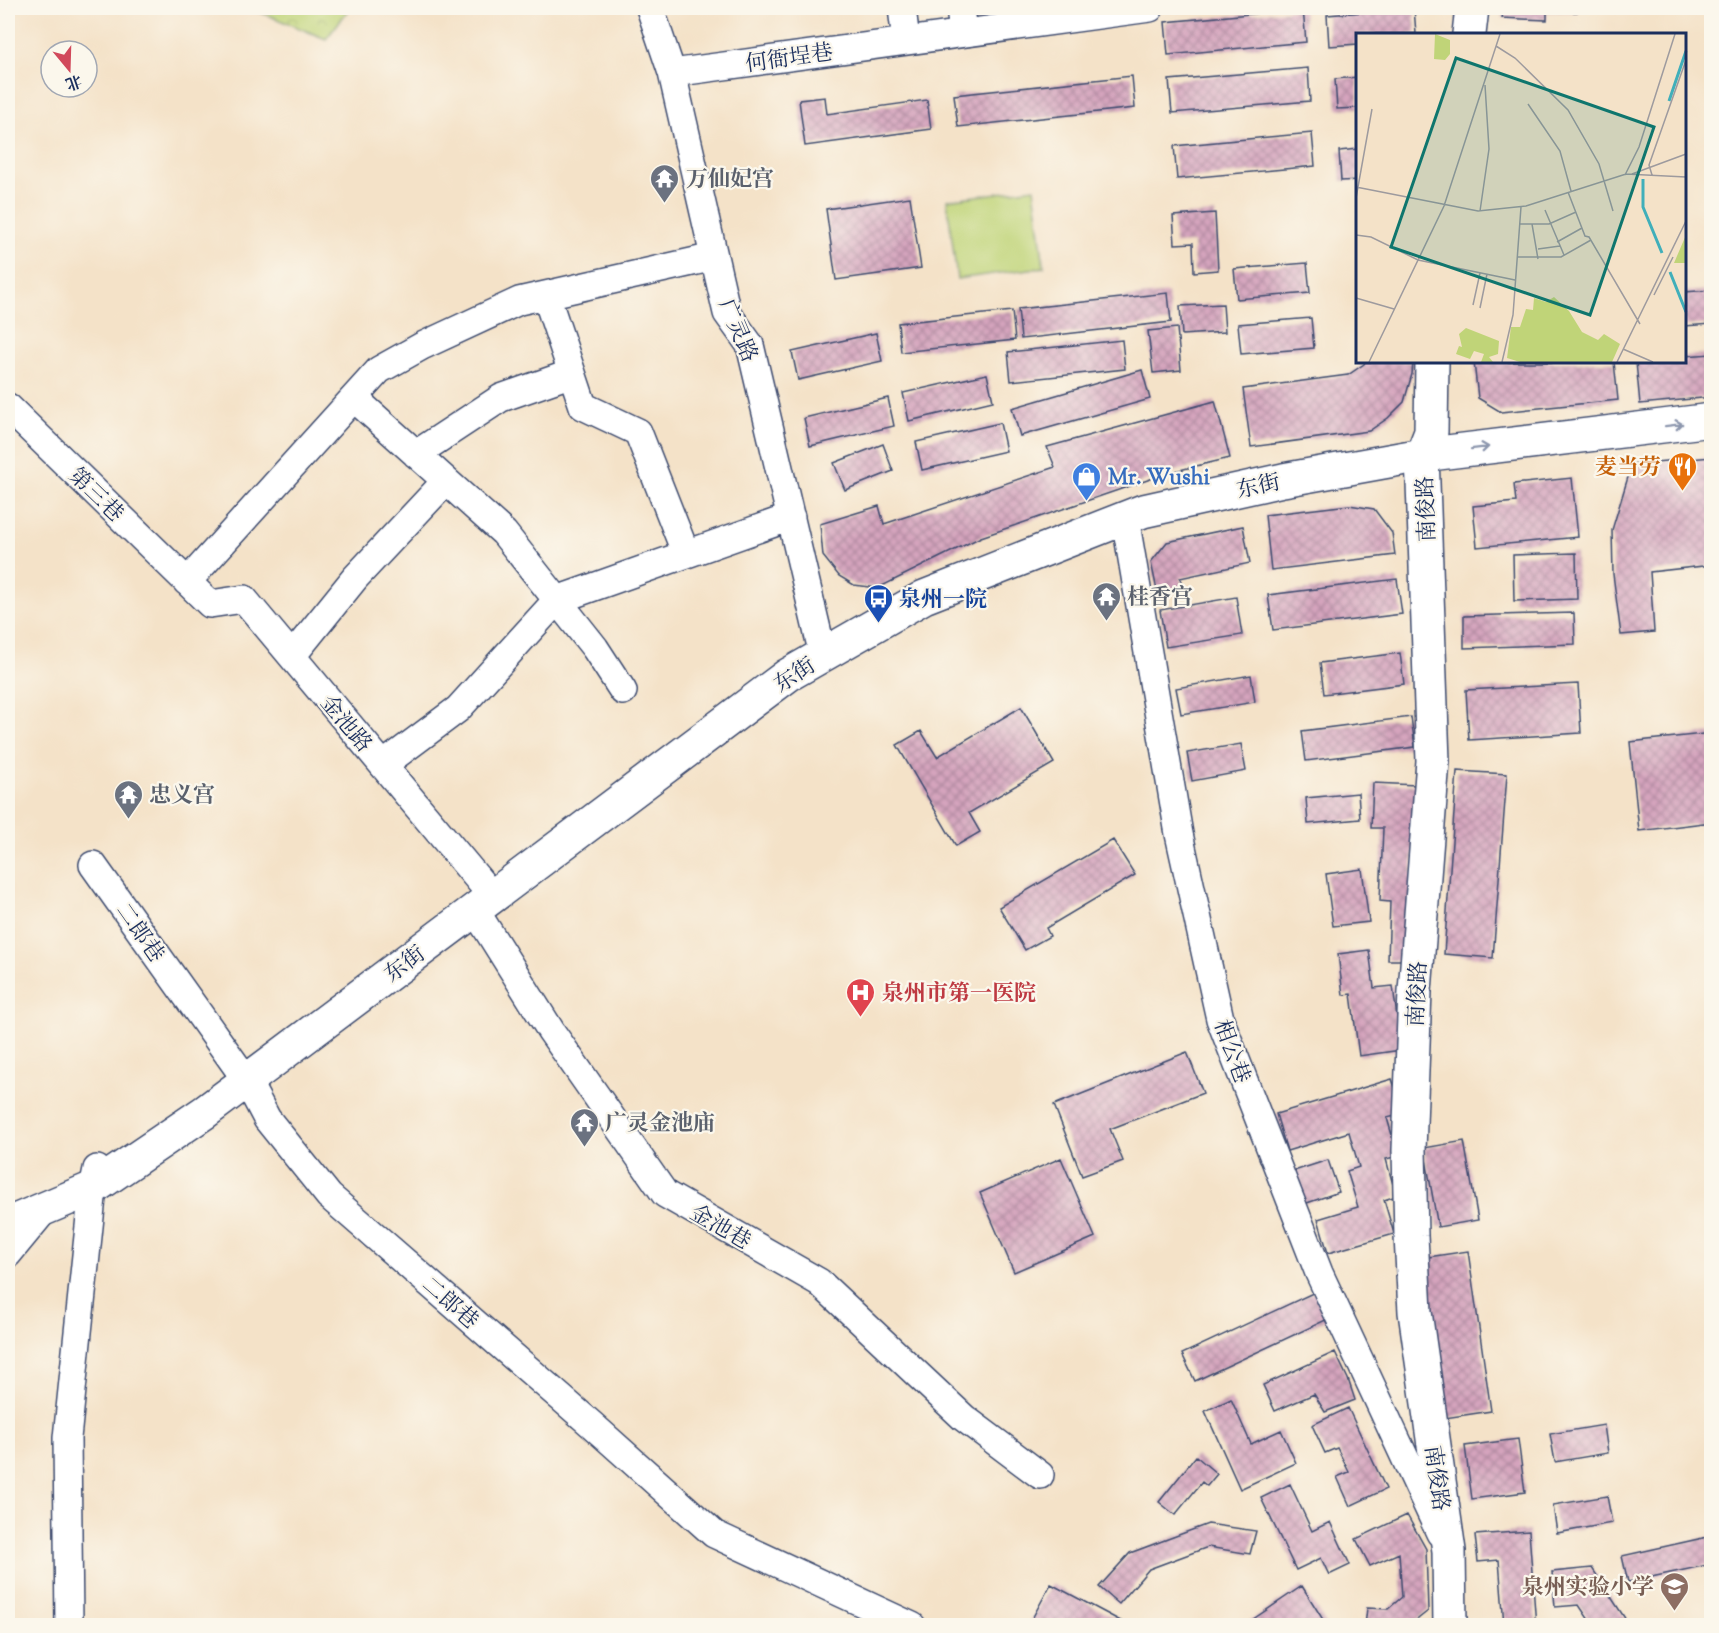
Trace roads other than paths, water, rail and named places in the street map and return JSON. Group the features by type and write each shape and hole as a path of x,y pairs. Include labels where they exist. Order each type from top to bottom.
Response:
{"main road":[{"path":"1469,33 1472,8"},
{"name":"南俊路","path":"1432,363 1431,432 1424,450 1433,761 1415,990 1409,1150 1410,1226 1417,1324 1449,1551 1450,1626"},
{"name":"东街","path":"8,1224 47,1207 206,1112 242,1074 788,675 821,648 893,601 1069,524 1240,476 1424,450 1712,420"},
{"name":"东街","path":"821,648 924,597 1143,511 1424,450"},
{"name":"东街","path":"8,1207 95,1178"}],"street":[{"name":"广灵路","path":"650,8 672,73 727,313 750,345 821,648"},
{"path":"902,8 906,41"},
{"name":"何衙埕巷","path":"672,73 906,41 962,20 1150,8"},
{"path":"187,582 379,370 422,346 519,301 714,257"},
{"path":"546,295 583,406 638,432 686,554"},
{"path":"416,454 501,398 572,373"},
{"path":"354,398 504,533 595,648 622,692"},
{"name":"第三巷","path":"8,407 187,582"},
{"path":"292,656 355,578 446,481"},
{"path":"383,765 458,709 557,600 790,517"},
{"name":"相公巷","path":"1125,518 1179,834 1220,1019 1319,1273 1449,1551"},
{"name":"金池路","path":"187,582 210,604 244,599 383,765 483,897"},
{"name":"二郎巷","path":"93,865 242,1074 267,1119 329,1196 714,1534 912,1626"},
{"name":"金池巷","path":"483,897 551,1031 665,1194 819,1282 964,1418 1040,1475"},
{"path":"69,1626 67,1438 95,1178"},
{"path":"8,1254 47,1207"}],"place":[{"name":"万仙妃宫","path":"665,204"},
{"name":"麦当劳","path":"1682,492"},
{"name":"Mr. Wushi","path":"1087,502"},
{"name":"桂香宫","path":"1106,622"},
{"name":"泉州一院","path":"878,624"},
{"name":"忠义宫","path":"128,820"},
{"name":"泉州市第一医院","path":"861,1018"},
{"name":"广灵金池庙","path":"584,1148"},
{"name":"泉州实验小学","path":"1675,1612"}]}
